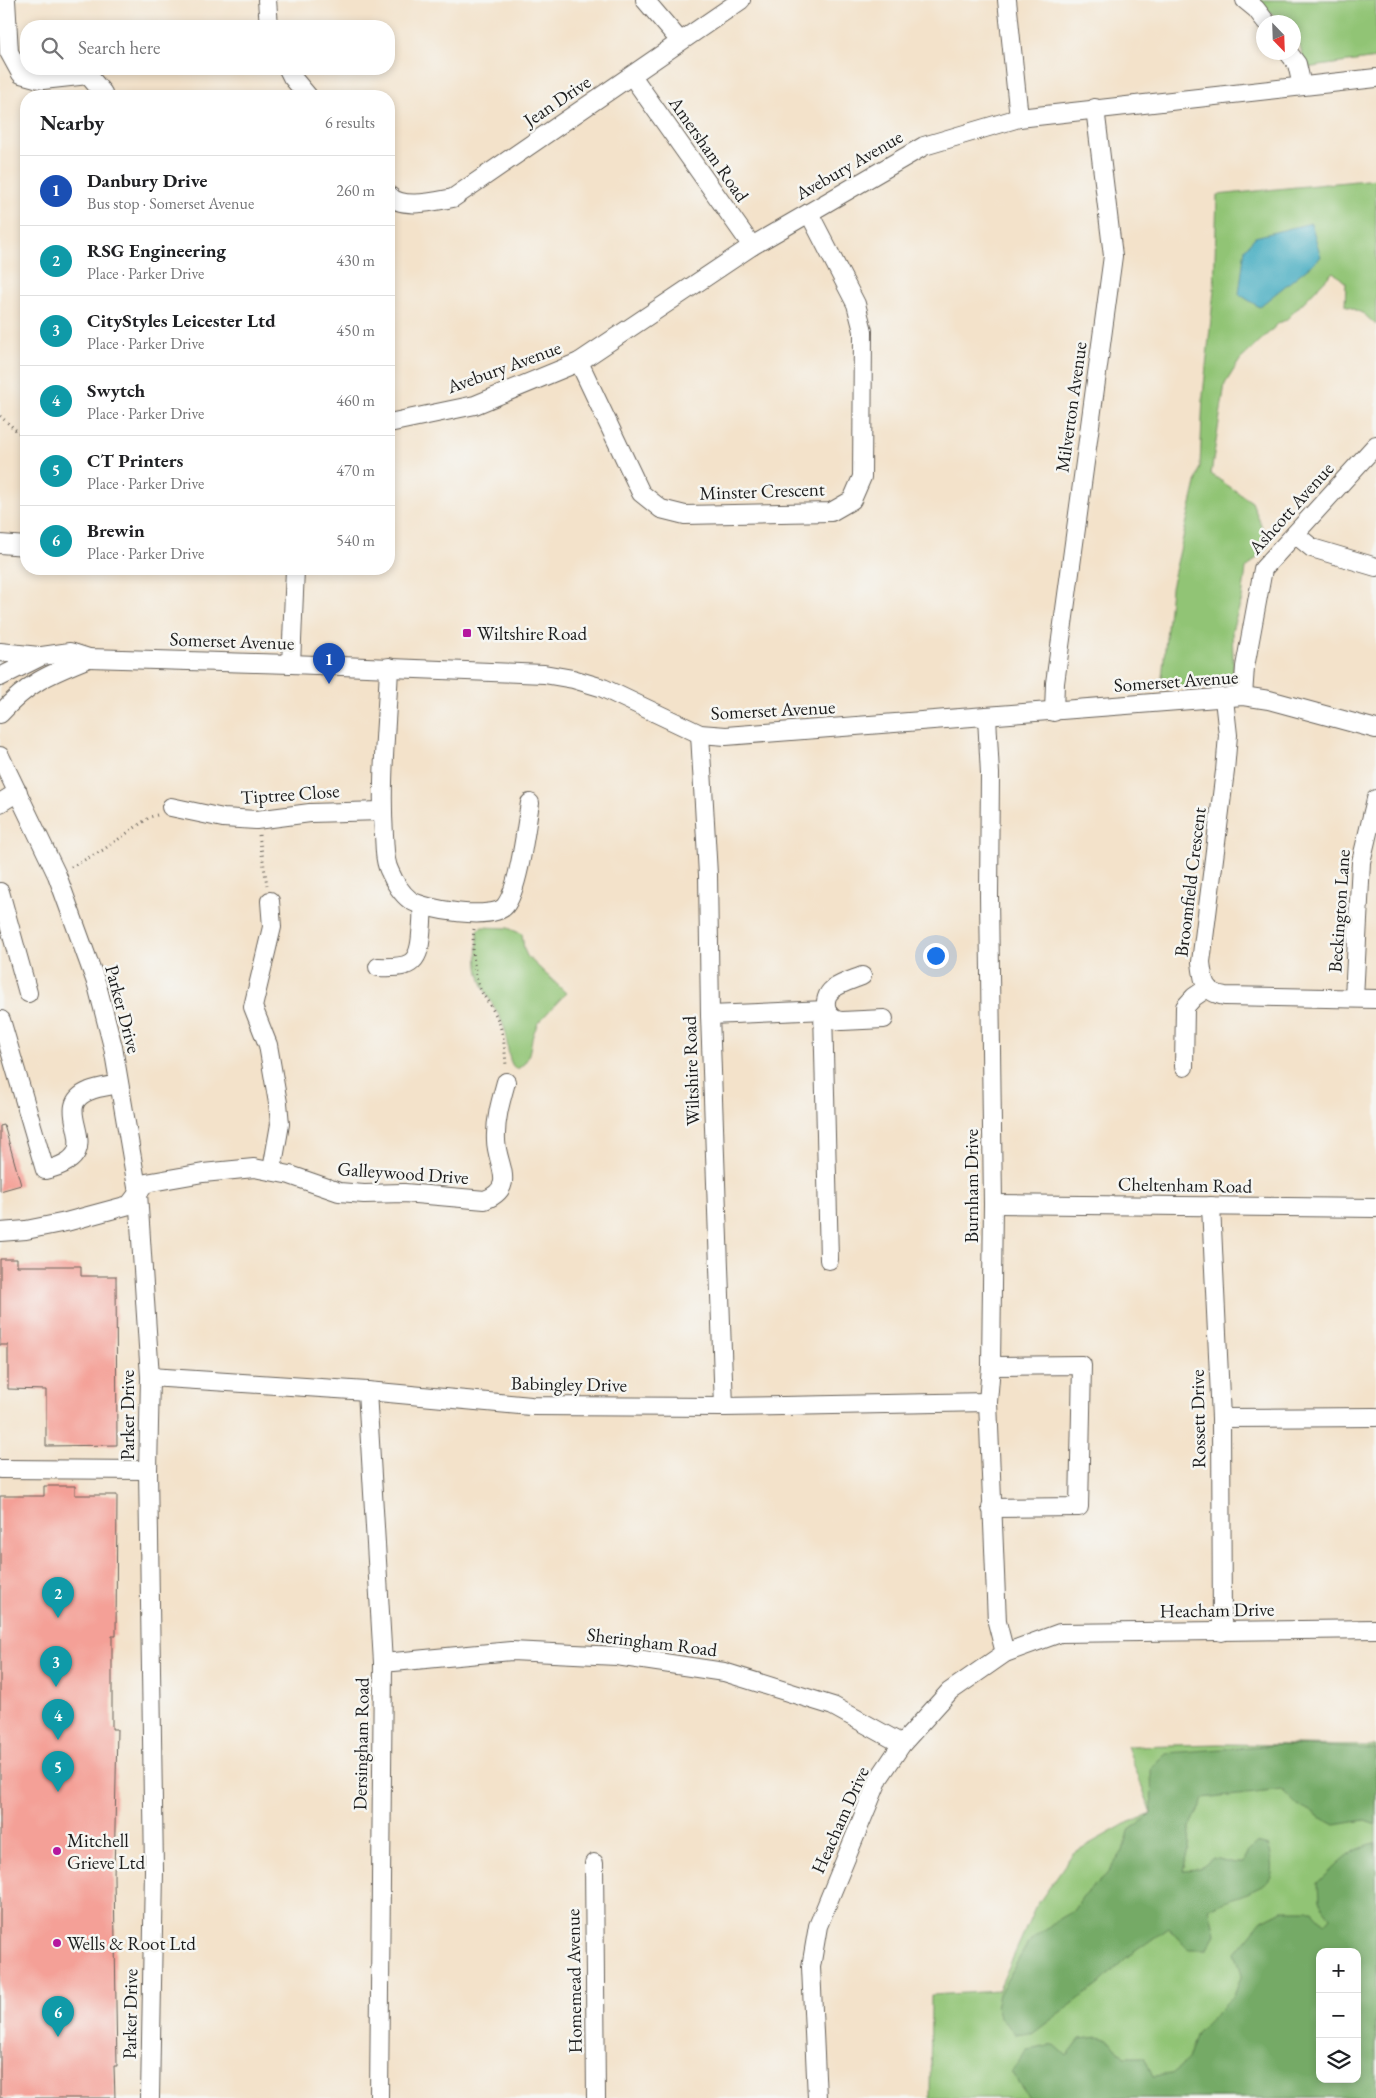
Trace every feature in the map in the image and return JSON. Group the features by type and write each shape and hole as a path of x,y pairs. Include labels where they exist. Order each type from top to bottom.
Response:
{"street":[{"path":"6,0 10,52 20,72"},
{"path":"267,0 269,20"},
{"path":"646,0 680,41"},
{"name":"Jean Drive","path":"395,200 420,204 453,198 741,0"},
{"path":"1007,0 1019,118"},
{"path":"1245,0 1261,15"},
{"path":"1294,60 1297,64 1302,86"},
{"path":"25,75 43,80 72,75"},
{"path":"92,75 102,90"},
{"path":"291,75 303,90"},
{"name":"Amersham Road","path":"632,76 752,246"},
{"name":"Avebury Avenue","path":"395,422 475,404 579,362 752,246 924,146 1019,118 1376,78"},
{"name":"Milverton Avenue","path":"1054,712 1055,683 1113,256 1095,108"},
{"name":"Minster Crescent","path":"579,362 641,493 661,509 685,515 830,512 852,500 862,477 863,331 856,304 809,213"},
{"name":"Ashcott Avenue","path":"1243,696 1245,667 1262,569 1376,445"},
{"path":"1295,534 1312,548 1376,567"},
{"path":"0,544 20,546"},
{"path":"292,664 295,575"},
{"name":"Somerset Avenue","path":"0,652 42,656 70,652 89,658 389,667 544,674 573,679 603,688 700,734 753,735 1243,696 1269,700 1376,729"},
{"name":"Somerset Avenue","path":"0,677 42,656"},
{"name":"Somerset Avenue","path":"0,714 22,692 44,677 89,658"},
{"path":"389,667 382,811 385,857 389,872 409,899 422,906 437,910 494,913 503,908 510,898 523,847 530,803"},
{"name":"Broomfield Crescent","path":"1207,988 1203,978 1201,962 1225,771 1228,736 1224,699"},
{"name":"Burnham Drive","path":"987,717 990,774 989,896 993,1204 991,1366 988,1402 997,1622 1005,1653"},
{"name":"Wiltshire Road","path":"700,734 708,875 710,1015 724,1407"},
{"name":"Parker Drive","path":"0,756 57,875 97,985 113,1047 138,1193 150,1377 148,1470 154,1870 150,2098"},
{"path":"0,803 18,792"},
{"name":"Beckington Lane","path":"1354,998 1361,862 1376,799"},
{"name":"Tiptree Close","path":"171,807 223,818 256,820 310,813 382,811"},
{"path":"0,892 28,993"},
{"path":"270,900 272,927 253,1007 268,1045 278,1103 280,1124 272,1170"},
{"path":"378,967 400,966 416,959 420,947 422,906"},
{"path":"830,1260 824,1010 829,993 834,988 862,976"},
{"path":"1184,1067 1185,1007 1194,997 1207,988 1215,994 1225,996 1376,999"},
{"path":"710,1015 824,1010"},
{"path":"824,1010 836,1021 884,1019"},
{"path":"1,1020 45,1170 62,1166 73,1160 78,1152 80,1142 73,1115 78,1098 88,1091 119,1084"},
{"name":"Galleywood Drive","path":"0,1232 26,1230 66,1222 129,1205 146,1183 203,1173 254,1168 272,1170 339,1192 364,1194 404,1193 485,1200 494,1196 502,1187 504,1174 497,1152 496,1140 499,1112 506,1082"},
{"name":"Cheltenham Road","path":"993,1204 1376,1208"},
{"name":"Rossett Drive","path":"1211,1206 1221,1418 1222,1632"},
{"path":"991,1366 1082,1365 1078,1508 991,1508"},
{"name":"Babingley Drive","path":"150,1377 367,1392 531,1406 724,1407 988,1402"},
{"name":"Dersingham Road","path":"367,1392 383,1663 379,2098"},
{"path":"1221,1418 1376,1417"},
{"path":"0,1469 148,1470"},
{"name":"Heacham Drive","path":"817,2098 811,1967 818,1926 879,1778 902,1744 949,1692 1005,1653 1060,1633 1376,1629"},
{"name":"Sheringham Road","path":"383,1663 511,1651 617,1656 724,1672 832,1706 902,1744"},
{"name":"Homemead Avenue","path":"594,1863 596,2098"}],"path":[{"path":"0,416 20,433"},
{"path":"57,875 103,850 150,817 166,812 171,807"},
{"path":"256,820 270,900"},
{"path":"476,913 473,937 476,970 484,998 493,1010 499,1023 504,1043 506,1082"}],"green space":[{"path":"1257,0 1376,0 1376,58 1306,68 1301,50 1301,15 1273,15"},
{"path":"1376,179 1376,325 1364,314 1345,305 1346,283 1333,272 1286,320 1279,323 1240,360 1225,384 1211,474 1252,502 1269,545 1246,569 1242,599 1232,630 1234,685 1161,688 1171,588 1200,466 1203,395 1214,290 1217,195"},
{"path":"482,927 508,928 522,934 527,956 566,993 537,1024 529,1055 523,1065 517,1069 511,1063 505,1030 484,988 479,973 477,957 478,930"},
{"path":"1219,1744 1376,1746 1376,2098 930,2098 931,1995 998,1991 1035,1908 1073,1853 1125,1824 1152,1814 1127,1746"},
{"path":"1279,1745 1376,1749 1376,1824 1365,1820 1335,1825 1296,1804 1282,1790 1203,1799 1190,1828 1189,1850 1183,1870 1200,1869 1213,1858 1244,1863 1247,1852 1256,1843 1269,1846 1272,1858 1272,1874 1269,1880 1264,1885 1250,1892 1209,1908 1215,1933 1208,1949 1188,1949 1168,1928 1127,1957 1099,1984 1032,2034 1015,2033 1000,2018 996,2007 999,1994 1028,1943 1053,1923 1073,1911 1083,1896 1106,1875 1123,1851 1128,1831 1152,1814 1151,1767 1166,1753"},
{"path":"1376,1843 1376,2098 1029,2098 1011,2072 1027,2050 1055,2045 1067,2056 1080,2039 1099,2037 1109,2039 1124,2057 1144,2057 1153,2076 1172,2074 1188,2059 1197,2033 1234,1996 1242,1974 1235,1953 1262,1920 1282,1910 1312,1910 1325,1924 1331,1917 1319,1901 1318,1883 1344,1858 1359,1849"}],"water":[{"path":"1311,223 1321,257 1259,307 1239,294 1245,248 1255,237"}],"building":[{"path":"4,1125 21,1185 0,1191 0,1126"},
{"path":"0,1259 17,1259 17,1266 81,1266 81,1276 116,1276 117,1445 46,1446 46,1390 8,1389 8,1345 0,1345"},
{"path":"44,1486 75,1486 75,1495 117,1495 116,1636 112,1636 112,1729 117,1729 114,1877 117,2066 114,2066 115,2098 0,2098 0,1496 44,1496"}],"place":[{"name":"Wiltshire Road","path":"467,633"},
{"name":"Danbury Drive","path":"329,684"},
{"name":"RSG Engineering","path":"58,1618"},
{"name":"CityStyles Leicester Ltd","path":"56,1687"},
{"name":"Swytch","path":"58,1740"},
{"name":"CT Printers","path":"58,1792"},
{"name":"Mitchell Grieve Ltd","path":"57,1851"},
{"name":"Wells & Root Ltd","path":"57,1943"},
{"name":"Brewin","path":"58,2037"}]}
